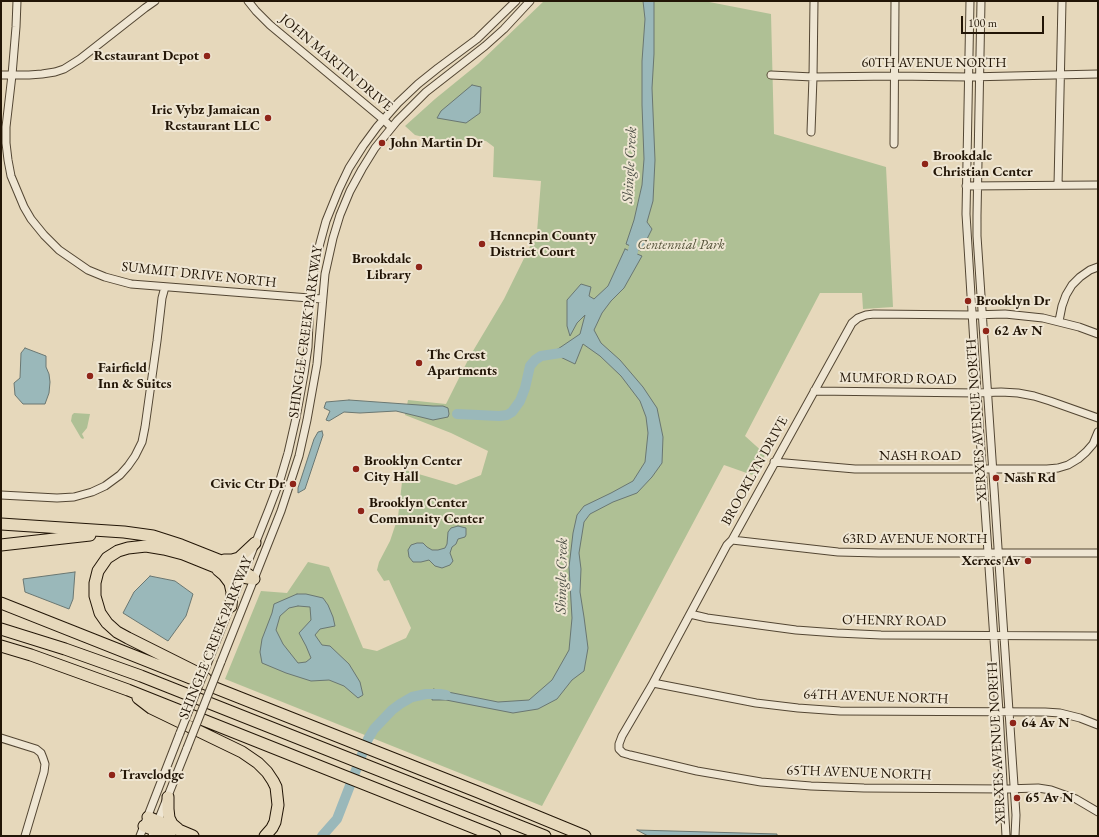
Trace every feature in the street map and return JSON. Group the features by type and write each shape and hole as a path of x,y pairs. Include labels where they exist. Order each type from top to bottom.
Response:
{"highway":[{"path":"1,524 114,531 143,534 165,540 205,558 227,578 232,592 231,606"},
{"path":"1,545 89,535 143,534"},
{"path":"205,558 235,560 243,555 255,543"},
{"path":"215,687 200,674 117,632 104,619 97,607 94,596 96,577 101,566 112,555 123,549 139,546 155,547 205,558 239,568 243,574 254,579"},
{"path":"1,603 356,743 584,836"},
{"path":"1,629 64,648 129,672 545,836"},
{"path":"1,646 31,655 128,690 496,836"},
{"path":"128,690 151,708 242,752 262,767 273,781 277,792 278,805 275,822 265,836"},
{"path":"168,797 170,821 175,827 188,834"},
{"path":"150,828 188,834"},
{"path":"150,828 170,836"}],"street":[{"name":"SUMMIT DRIVE NORTH","path":"17,1 12,75 6,127 8,160 11,176 17,192 31,219 59,250 88,270 105,277 131,284 322,299"},
{"path":"1,75 42,74 64,69 80,60 155,1"},
{"name":"JOHN MARTIN DRIVE","path":"248,1 270,25 391,127"},
{"name":"SHINGLE CREEK PARKWAY","path":"150,828 176,744 280,480 288,453 302,386 308,347 310,298 318,252 330,211 349,168 377,127 398,103 418,84 477,39 516,1"},
{"name":"SHINGLE CREEK PARKWAY","path":"150,828 168,797 288,490 307,420 317,364 322,299 329,250 340,215 350,192 375,148 400,116 426,92 485,46 504,29 530,1"},
{"path":"811,132 814,1"},
{"path":"894,144 895,1"},
{"name":"XERXES AVENUE NORTH","path":"970,1 966,221 1006,836"},
{"name":"XERXES AVENUE NORTH","path":"981,1 978,236 1016,815 1014,836"},
{"path":"1058,185 1062,1"},
{"name":"60TH AVENUE NORTH","path":"770,75 980,77 1098,74"},
{"path":"966,186 1098,185"},
{"path":"1059,322 1062,306 1072,285 1090,270 1098,267"},
{"path":"1,495 57,498 74,497 92,492 105,486 120,475 128,466 142,442 162,298 165,287"},
{"name":"BROOKLYN DRIVE","path":"619,749 622,736 852,323 858,318 874,314 983,314 1043,318 1098,334"},
{"name":"MUMFORD ROAD","path":"814,391 1001,392 1034,396 1098,418"},
{"name":"NASH ROAD","path":"774,462 855,469 1058,468 1078,460 1093,444 1098,432"},
{"name":"63RD AVENUE NORTH","path":"732,540 838,552 1098,553"},
{"name":"O'HENRY ROAD","path":"690,614 708,618 796,630 881,635 1098,636"},
{"name":"64TH AVENUE NORTH","path":"652,683 756,703 805,708 840,711 1045,712 1060,713 1080,718 1098,725"},
{"path":"1,738 36,749 41,753 43,758 44,772 25,836"},
{"name":"65TH AVENUE NORTH","path":"619,749 623,753 630,755 697,771 774,783 864,788 1038,788 1051,790 1076,799 1098,812"}],"green space":[{"name":"Centennial Park","path":"544,1 704,1 771,14 774,134 886,167 893,307 863,309 862,293 820,293 745,436 765,454 758,477 724,465 542,806 225,679 261,591 287,593 308,562 329,567 363,648 377,651 406,638 411,628 389,580 384,581 377,570 379,562 390,541 398,517 405,470 456,485 481,475 488,451 451,433 405,415 408,400 446,404 470,356 504,299 537,232 541,181 493,177 494,147 486,141 431,139 415,135 405,126 478,64"},
{"path":"74,413 90,414 87,428 82,434 83,439 71,421"}],"water":[{"path":"643,1 654,1 654,54 652,88 655,160 653,201 647,222 652,229 641,251 626,244 634,220 642,185 644,159 642,61 645,19"},
{"path":"472,85 481,87 480,113 466,123 437,118 441,111"},
{"path":"625,249 642,256 624,288 602,313 594,330 601,343 620,360 643,387 657,408 663,437 662,463 652,477 637,493 613,502 590,514 584,522 579,553 581,569 580,592 588,648 584,671 572,680 557,699 538,709 513,713 446,700 432,700 433,689 498,702 529,700 552,680 569,650 572,618 569,567 573,533 577,515 584,506 633,481 645,462 648,433 646,417 640,401 621,376 600,356 583,344 575,364 552,353 580,334 585,315 577,323 570,336 567,326 567,300 581,284 591,287 589,296 594,299 608,286"},
{"path":"25,348 46,356 46,367 50,382 49,393 45,404 23,404 15,395 14,383 20,378 21,353"},
{"path":"349,400 443,406 448,408 449,414 448,417 433,420 396,411 360,413 344,412 329,421 326,420 330,411 324,408 326,402"},
{"path":"322,431 323,435 305,489 298,493 298,488 314,439 318,432"},
{"path":"458,526 466,528 466,535 465,537 458,539 456,544 452,547 450,553 453,561 450,565 442,568 435,566 429,560 413,562 409,557 408,550 411,545 417,543 423,543 432,550 445,548 447,544 448,532 451,528"},
{"path":"75,572 73,599 69,609 25,592 23,579"},
{"path":"150,576 175,581 193,594 186,616 168,641 123,613 134,592"},
{"path":"297,594 306,594 323,598 328,605 335,626 320,629 315,635 322,645 330,646 349,664 360,682 363,695 358,698 344,686 329,680 311,681 262,663 260,652 262,639 274,604","holes":["298,606 310,607 311,620 299,633 311,658 306,662 298,663 283,644 276,630 280,616 289,608"]},
{"path":"637,830 777,834 777,836 648,836"}],"waterway":[{"name":"Shingle Creek","path":"627,265 632,255 637,234"},
{"path":"457,414 507,415 512,412 520,401 525,388 530,366 535,360 541,356 567,352"},
{"name":"Shingle Creek","path":"322,836 337,819 368,739 374,729 392,710 412,697 426,694 446,695"}],"place":[{"name":"Restaurant Depot","path":"207,56"},
{"name":"Irie Vybz Jamaican Restaurant LLC","path":"268,118"},
{"name":"John Martin Dr","path":"382,143"},
{"name":"Brookdale Christian Center","path":"925,164"},
{"name":"Hennepin County District Court","path":"482,244"},
{"name":"Brookdale Library","path":"419,267"},
{"name":"Brooklyn Dr","path":"968,301"},
{"name":"62 Av N","path":"986,331"},
{"name":"The Crest Apartments","path":"419,363"},
{"name":"Fairfield Inn & Suites","path":"90,376"},
{"name":"Brooklyn Center City Hall","path":"356,469"},
{"name":"Nash Rd","path":"996,478"},
{"name":"Civic Ctr Dr","path":"293,484"},
{"name":"Brooklyn Center Community Center","path":"361,511"},
{"name":"Xerxes Av","path":"1028,561"},
{"name":"64 Av N","path":"1013,723"},
{"name":"Travelodge","path":"112,775"},
{"name":"65 Av N","path":"1017,798"}]}
